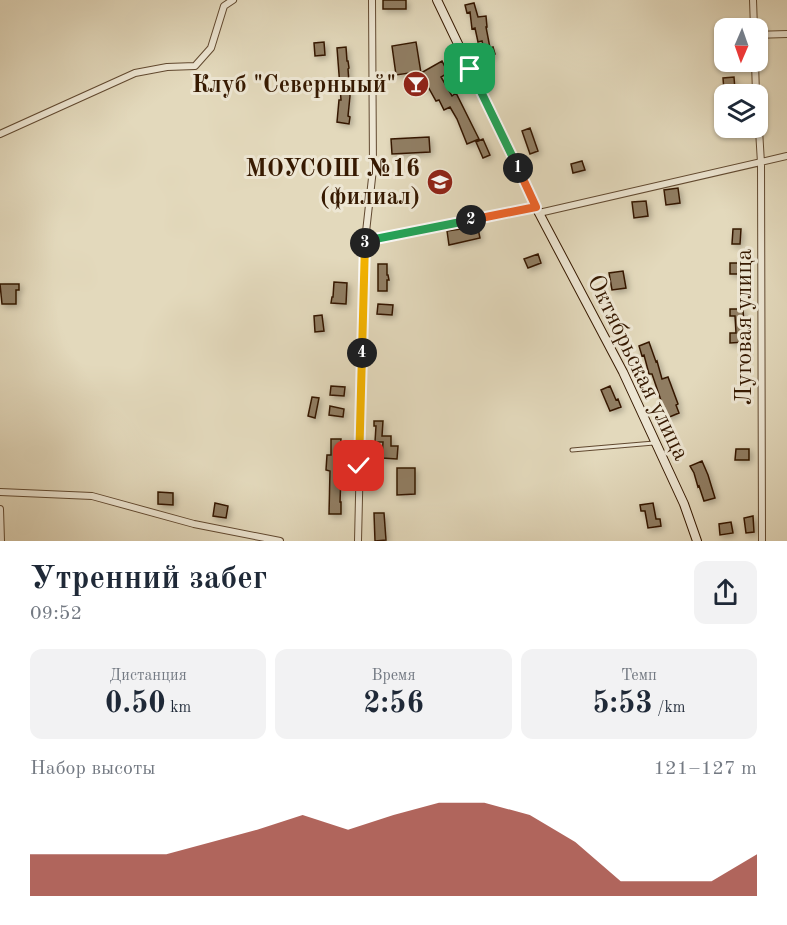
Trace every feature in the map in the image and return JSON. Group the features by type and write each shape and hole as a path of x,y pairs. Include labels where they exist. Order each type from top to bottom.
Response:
{"street":[{"path":"0,134 135,73 166,67 195,66 211,48 224,6 233,0"},
{"path":"358,541 365,241 373,169 372,0"},
{"name":"Октябрьская улица","path":"437,0 538,210 623,372 684,504 697,541"},
{"path":"753,0 754,18"},
{"path":"768,35 787,34"},
{"name":"Луговая улица","path":"760,138 762,541"},
{"path":"365,241 538,210 787,156"},
{"path":"0,492 92,496 194,524 280,541"},
{"path":"0,508 1,541"}],"lane":[{"path":"572,450 656,442"}],"building":[{"path":"383,0 406,0 406,9 383,9"},
{"path":"474,3 478,17 486,16 490,48 493,47 495,54 486,57 482,41 478,42 475,28 472,29 470,12 467,13 465,5"},
{"path":"324,42 325,55 315,56 314,43"},
{"path":"416,42 421,73 442,61 448,73 441,77 452,96 456,93 479,139 467,144 450,107 444,110 427,85 418,90 409,73 396,75 392,46"},
{"path":"346,47 349,68 349,124 337,122 339,100 341,100 337,48"},
{"path":"734,77 735,84 723,84 723,78"},
{"path":"530,128 538,151 530,154 522,131"},
{"path":"429,137 430,152 392,154 391,139"},
{"path":"483,139 490,155 483,158 476,142"},
{"path":"582,161 585,170 573,173 571,164"},
{"path":"678,188 680,203 666,205 664,190"},
{"path":"646,201 648,216 634,218 632,202"},
{"path":"477,224 480,238 449,245 447,231"},
{"path":"733,229 741,229 740,244 732,244"},
{"path":"538,254 541,263 528,268 524,259"},
{"path":"730,263 742,263 742,274 730,274"},
{"path":"378,264 387,264 389,280 387,280 387,291 378,291"},
{"path":"623,271 626,288 612,290 609,273"},
{"path":"334,282 347,283 346,304 331,303"},
{"path":"0,284 19,284 19,290 16,290 16,304 2,304"},
{"path":"378,304 393,305 392,315 377,314"},
{"path":"730,309 743,309 745,342 730,343 730,333 736,333 735,316 730,316"},
{"path":"322,315 324,331 315,332 314,316"},
{"path":"649,342 662,379 668,377 678,404 676,405 679,413 667,418 652,374 649,374 639,346"},
{"path":"331,386 345,387 344,396 330,395"},
{"path":"610,386 621,407 610,411 601,390"},
{"path":"312,397 319,398 315,418 308,416"},
{"path":"330,406 344,409 343,417 329,415"},
{"path":"374,421 383,421 382,436 391,436 391,446 398,446 397,459 382,458 383,442 375,442"},
{"path":"331,439 341,439 339,475 341,475 341,514 329,514 330,471 326,470 327,455 331,455"},
{"path":"736,449 749,449 749,460 735,460"},
{"path":"702,461 715,498 704,501 690,466"},
{"path":"397,468 415,468 415,494 397,495"},
{"path":"158,492 173,493 173,505 158,504"},
{"path":"215,503 228,506 226,518 213,516"},
{"path":"653,503 656,519 660,519 661,526 648,528 645,511 641,511 640,505"},
{"path":"374,513 384,513 386,540 375,541"},
{"path":"753,516 754,532 746,533 744,518"},
{"path":"731,522 733,533 720,535 719,524"}],"place":[{"name":"Клуб \"Северныый\"","path":"416,84"},
{"name":"МОУСОШ №16 (филиал)","path":"440,182"}],"route":[{"path":"359,466 365,241 536,207 470,69"}]}
